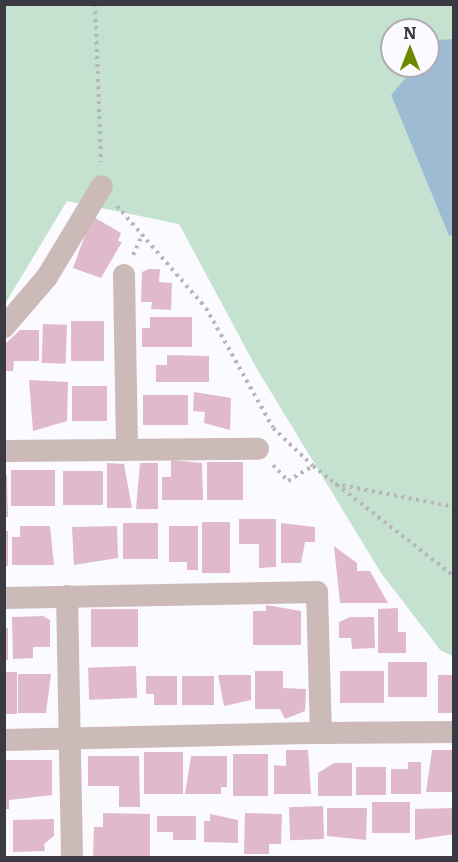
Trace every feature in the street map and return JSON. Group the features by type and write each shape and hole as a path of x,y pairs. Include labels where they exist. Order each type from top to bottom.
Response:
{"street":[{"path":"4,327 47,277 102,186"},
{"path":"123,276 127,450"},
{"path":"4,452 258,449"},
{"path":"4,598 317,592 321,733"},
{"path":"67,596 72,858"},
{"path":"4,740 453,732"}],"path":[{"path":"95,4 102,186 206,308 273,428 334,484 453,576"},
{"path":"258,449 288,481 313,466"},
{"path":"334,484 453,507"}],"green space":[{"path":"5,5 453,5 453,39 440,50 440,18 380,18 380,78 410,78 391,95 449,236 453,235 453,656 441,651 381,573 257,369 179,224 67,201 5,304"}],"water":[{"path":"453,39 454,235 449,236 391,95 406,78 440,78 440,40"}],"building":[{"path":"92,216 121,233 118,241 122,242 101,278 73,268"},
{"path":"149,269 160,269 159,282 172,283 171,310 151,309 152,302 141,302 142,272"},
{"path":"150,317 192,317 192,347 142,347 142,328 150,328"},
{"path":"71,321 104,321 104,361 71,361"},
{"path":"43,324 67,325 66,364 42,363"},
{"path":"20,330 39,330 39,361 14,361 13,371 4,371 4,345"},
{"path":"167,355 209,356 209,382 156,382 156,365 167,365"},
{"path":"29,380 68,382 67,421 33,431"},
{"path":"72,386 107,386 107,421 72,421"},
{"path":"194,392 231,398 230,430 204,423 205,412 193,411"},
{"path":"143,395 188,395 188,425 143,425"},
{"path":"171,460 202,463 203,500 162,500 162,477 171,477"},
{"path":"207,462 243,462 243,500 207,500"},
{"path":"107,463 124,464 132,508 107,508"},
{"path":"140,463 158,463 158,509 136,509"},
{"path":"11,470 55,470 55,506 11,506"},
{"path":"63,471 103,471 103,505 63,505"},
{"path":"4,475 7,475 8,517 4,517"},
{"path":"239,519 276,519 276,567 259,568 259,544 239,544"},
{"path":"202,522 230,522 230,573 202,573"},
{"path":"123,523 158,523 158,559 123,559"},
{"path":"281,523 315,527 315,542 305,542 301,563 281,563"},
{"path":"20,526 50,526 54,565 12,565 12,537 20,537"},
{"path":"117,526 118,558 74,565 72,527"},
{"path":"169,526 198,526 198,570 187,570 187,562 169,562"},
{"path":"4,531 8,531 8,566 4,566"},
{"path":"334,546 357,563 357,571 370,571 388,603 340,603"},
{"path":"266,605 301,611 301,645 253,645 253,611 266,611"},
{"path":"398,608 398,632 406,632 406,653 378,653 378,609"},
{"path":"91,609 138,609 138,647 91,647"},
{"path":"43,616 50,620 50,647 33,647 33,658 13,659 12,617"},
{"path":"350,617 374,617 375,648 352,649 351,638 339,638 339,622"},
{"path":"4,628 8,628 8,660 4,660"},
{"path":"388,662 427,662 427,697 388,697"},
{"path":"136,666 137,698 89,700 88,668"},
{"path":"255,671 283,671 283,688 306,689 305,711 285,719 280,709 255,709"},
{"path":"340,671 384,671 384,703 340,703"},
{"path":"4,672 17,672 17,714 4,714"},
{"path":"18,674 51,674 46,713 18,713"},
{"path":"218,675 251,675 251,700 224,706"},
{"path":"438,675 454,675 454,713 438,713"},
{"path":"146,676 177,676 177,705 154,705 154,694 146,694"},
{"path":"182,676 214,676 214,705 182,705"},
{"path":"286,750 308,750 311,794 274,794 274,765 286,766"},
{"path":"432,750 454,750 454,792 426,792"},
{"path":"144,752 183,752 183,794 144,794"},
{"path":"233,754 268,754 268,796 233,796"},
{"path":"88,756 139,756 140,807 119,807 119,786 88,786"},
{"path":"191,756 227,756 227,787 221,787 221,794 185,794"},
{"path":"4,760 52,760 52,795 9,800 9,809 4,809"},
{"path":"408,762 421,762 421,794 391,794 391,769 408,769"},
{"path":"334,763 352,763 352,796 318,796 318,773"},
{"path":"356,767 386,767 386,795 356,795"},
{"path":"372,802 410,802 410,833 372,833"},
{"path":"323,806 324,839 290,840 289,807"},
{"path":"327,808 367,808 366,840 327,836"},
{"path":"454,808 454,834 415,840 415,809"},
{"path":"103,813 150,814 150,858 93,857 94,827 103,827"},
{"path":"245,813 282,814 281,844 269,844 269,854 244,854"},
{"path":"210,814 238,820 238,843 204,842 204,821 210,821"},
{"path":"157,816 196,816 196,840 173,840 173,832 157,832"},
{"path":"54,819 54,836 44,844 45,851 13,852 13,820"}]}
